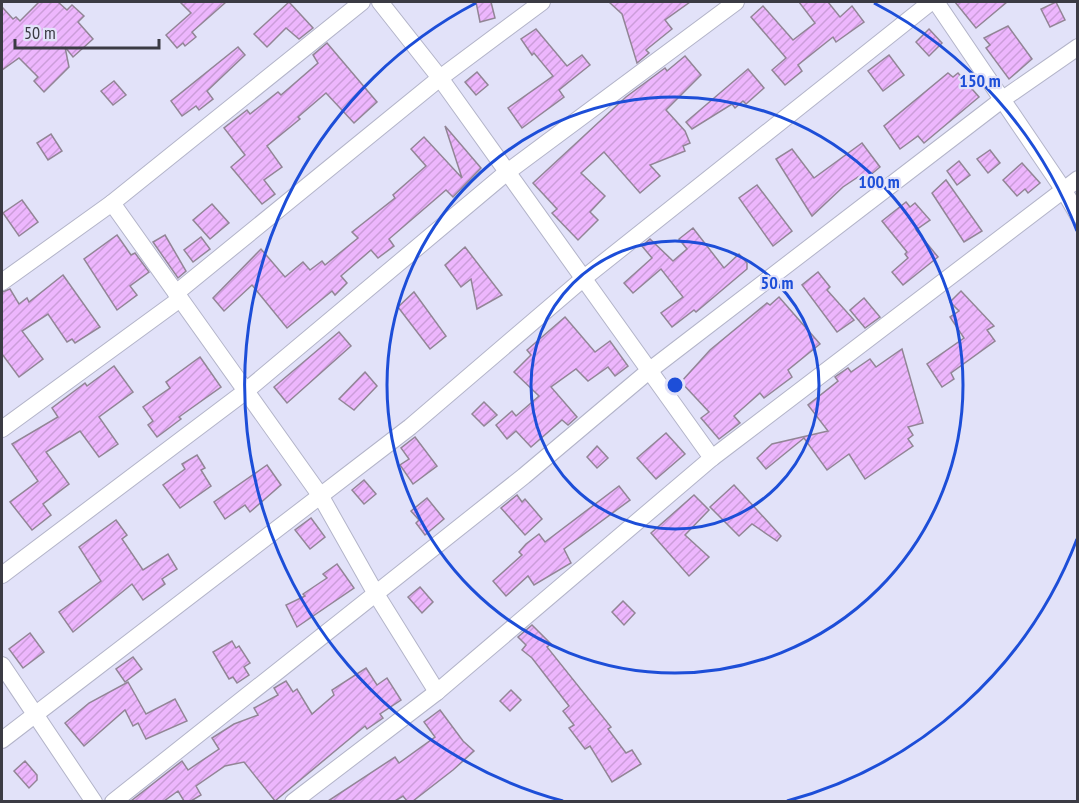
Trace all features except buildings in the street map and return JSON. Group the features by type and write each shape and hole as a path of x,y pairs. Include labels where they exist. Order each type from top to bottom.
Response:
{"street":[{"path":"2,282 112,203 362,2"},
{"path":"380,2 440,78 712,458"},
{"path":"2,429 178,296 440,78 542,2"},
{"path":"2,576 246,391 506,173 736,2"},
{"path":"2,740 410,427 584,278 933,2 1003,99 1070,184 1077,215"},
{"path":"113,801 524,476 650,370 1003,99 1077,47"},
{"path":"293,801 437,692 712,458 1070,184"},
{"path":"112,203 320,495 376,594 437,692"},
{"path":"2,665 94,801"}]}
